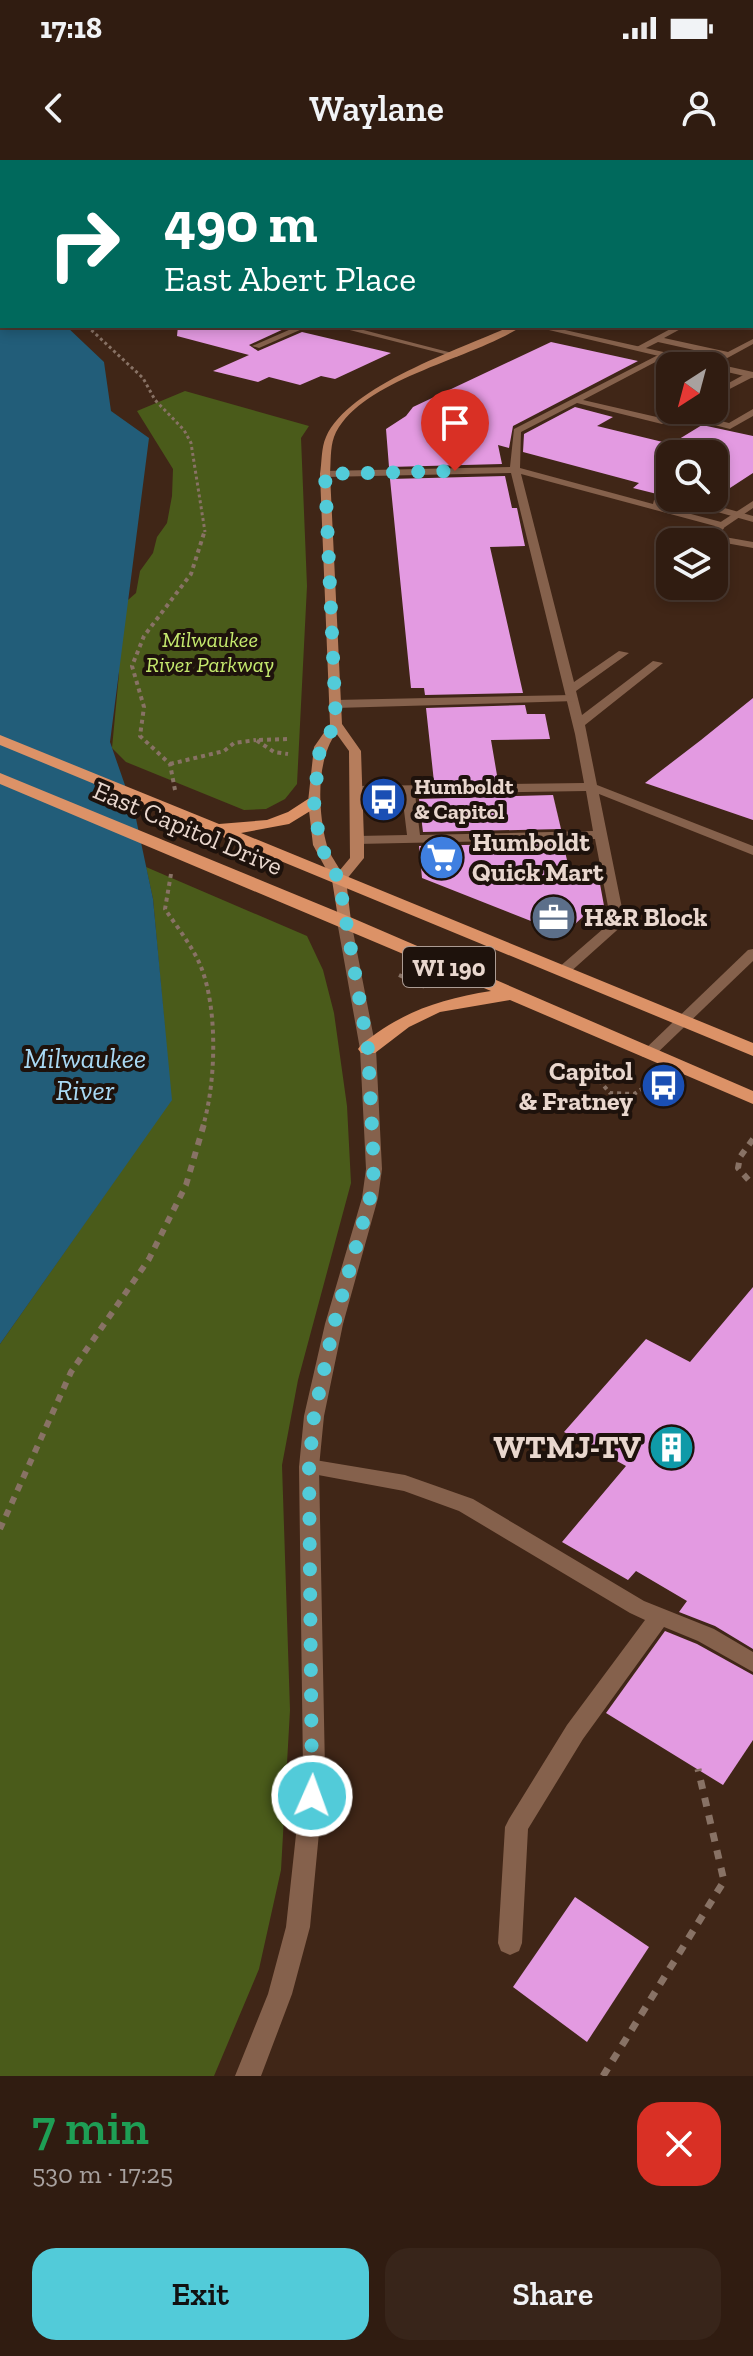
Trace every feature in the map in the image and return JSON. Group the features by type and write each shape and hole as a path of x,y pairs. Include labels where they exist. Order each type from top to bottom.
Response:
{"main road":[{"path":"339,880 357,858 356,790 355,751 336,724 325,474 330,437 337,424 375,391 514,328"},
{"path":"336,724 320,747 314,802 320,845 339,880 344,921"},
{"name":"East Capitol Drive","path":"0,740 753,1050"},
{"name":"East Capitol Drive","path":"0,778 344,921 753,1098"},
{"path":"211,827 239,829 264,826 287,819 314,802"},
{"path":"368,1049 417,1012 456,1001 510,994"}],"street":[{"path":"256,346 300,328"},
{"path":"346,328 456,355"},
{"path":"545,328 656,354"},
{"path":"637,349 678,328"},
{"path":"657,339 729,355 753,341"},
{"path":"563,971 618,923 578,724 515,470 517,431 656,358"},
{"path":"728,370 752,375"},
{"path":"728,387 752,375"},
{"path":"574,400 656,420"},
{"path":"723,424 730,426 753,412"},
{"path":"325,474 515,470 721,525"},
{"path":"634,502 689,501 753,519"},
{"path":"753,504 721,525 713,538 753,545"},
{"path":"335,704 571,694 623,653"},
{"path":"578,724 657,663"},
{"path":"356,790 592,787 753,851"},
{"path":"408,790 414,839"},
{"path":"357,840 601,835"},
{"path":"248,2076 280,1994 294,1941 314,1770 309,1467 314,1416 334,1324 370,1198 374,1169 368,1049 344,921"},
{"path":"648,1054 753,953"},
{"path":"309,1467 405,1483 466,1505 637,1607 706,1635 753,1663"},
{"path":"510,1943 517,1827 575,1732 660,1616"}],"path":[{"path":"89,328 143,378 155,400 184,430 191,443 206,527 204,541 184,588 144,637 132,666 144,701 145,723 139,731 140,736 170,764 176,793"},
{"path":"170,764 224,751 234,743 287,739"},
{"path":"256,740 274,752 288,754"},
{"path":"0,1529 71,1372 149,1259 186,1185 208,1109 213,1016 201,966 165,909 173,866"},
{"path":"399,975 428,988"},
{"path":"604,1067 597,1078 610,1093 634,1094 647,1086"},
{"path":"753,1139 738,1155 737,1164 739,1174 753,1185"},
{"path":"603,2076 724,1881 698,1769"}],"green space":[{"name":"Milwaukee River Parkway","path":"185,391 309,426 301,438 307,586 297,784 285,799 266,809 244,810 126,762 112,748 119,674 113,613 136,593 140,571 153,553 157,537 167,523 172,496 173,469 137,411"},
{"path":"146,867 307,936 323,970 334,1013 347,1106 351,1183 298,1380 282,1465 290,1710 281,1870 259,1969 214,2076 0,2076 0,1344 171,1100 153,899"}],"water":[{"name":"Milwaukee River","path":"0,328 68,328 104,362 111,411 149,438 110,742 135,814 153,899 172,1100 0,1344"}],"building":[{"path":"178,328 286,328 249,345 258,351 302,332 391,353 335,379 321,376 300,385 269,377 258,382 213,371 249,355 177,336"},
{"path":"551,342 638,361 513,426 509,448 498,445 502,464 389,467 386,429 406,416 413,407"},
{"path":"575,407 613,417 597,426 656,440 656,494 633,488 639,483 523,452 524,434"},
{"path":"702,425 753,436 753,473 728,489 728,440 678,440"},
{"path":"505,476 512,508 517,508 525,546 490,547 523,693 425,695 424,688 411,688 390,479"},
{"path":"753,698 753,820 645,783 701,740"},
{"path":"525,705 527,714 545,714 550,739 491,740 498,781 434,782 426,708"},
{"path":"553,795 561,829 423,832 419,799"},
{"path":"563,843 570,873 600,884 607,922 586,914 564,934 422,878 419,846"},
{"name":"WTMJ-TV","path":"753,1287 753,1649 715,1626 679,1612 687,1601 636,1571 628,1580 562,1542 626,1466 564,1432 646,1339 690,1362"},
{"path":"665,1631 697,1644 753,1675 753,1740 723,1785 606,1713"},
{"path":"575,1897 649,1947 587,2042 513,1987"}],"place":[{"name":"Humboldt & Capitol","path":"383,799"},
{"name":"Humboldt Quick Mart","path":"441,857"},
{"name":"H&R Block","path":"553,917"},
{"name":"Capitol & Fratney","path":"664,1086"},
{"name":"WTMJ-TV","path":"672,1447"}],"route":[{"path":"312,1796 309,1467 314,1416 334,1324 370,1198 374,1169 368,1049 339,880 320,845 314,802 320,747 336,724 325,474 455,471"}]}
